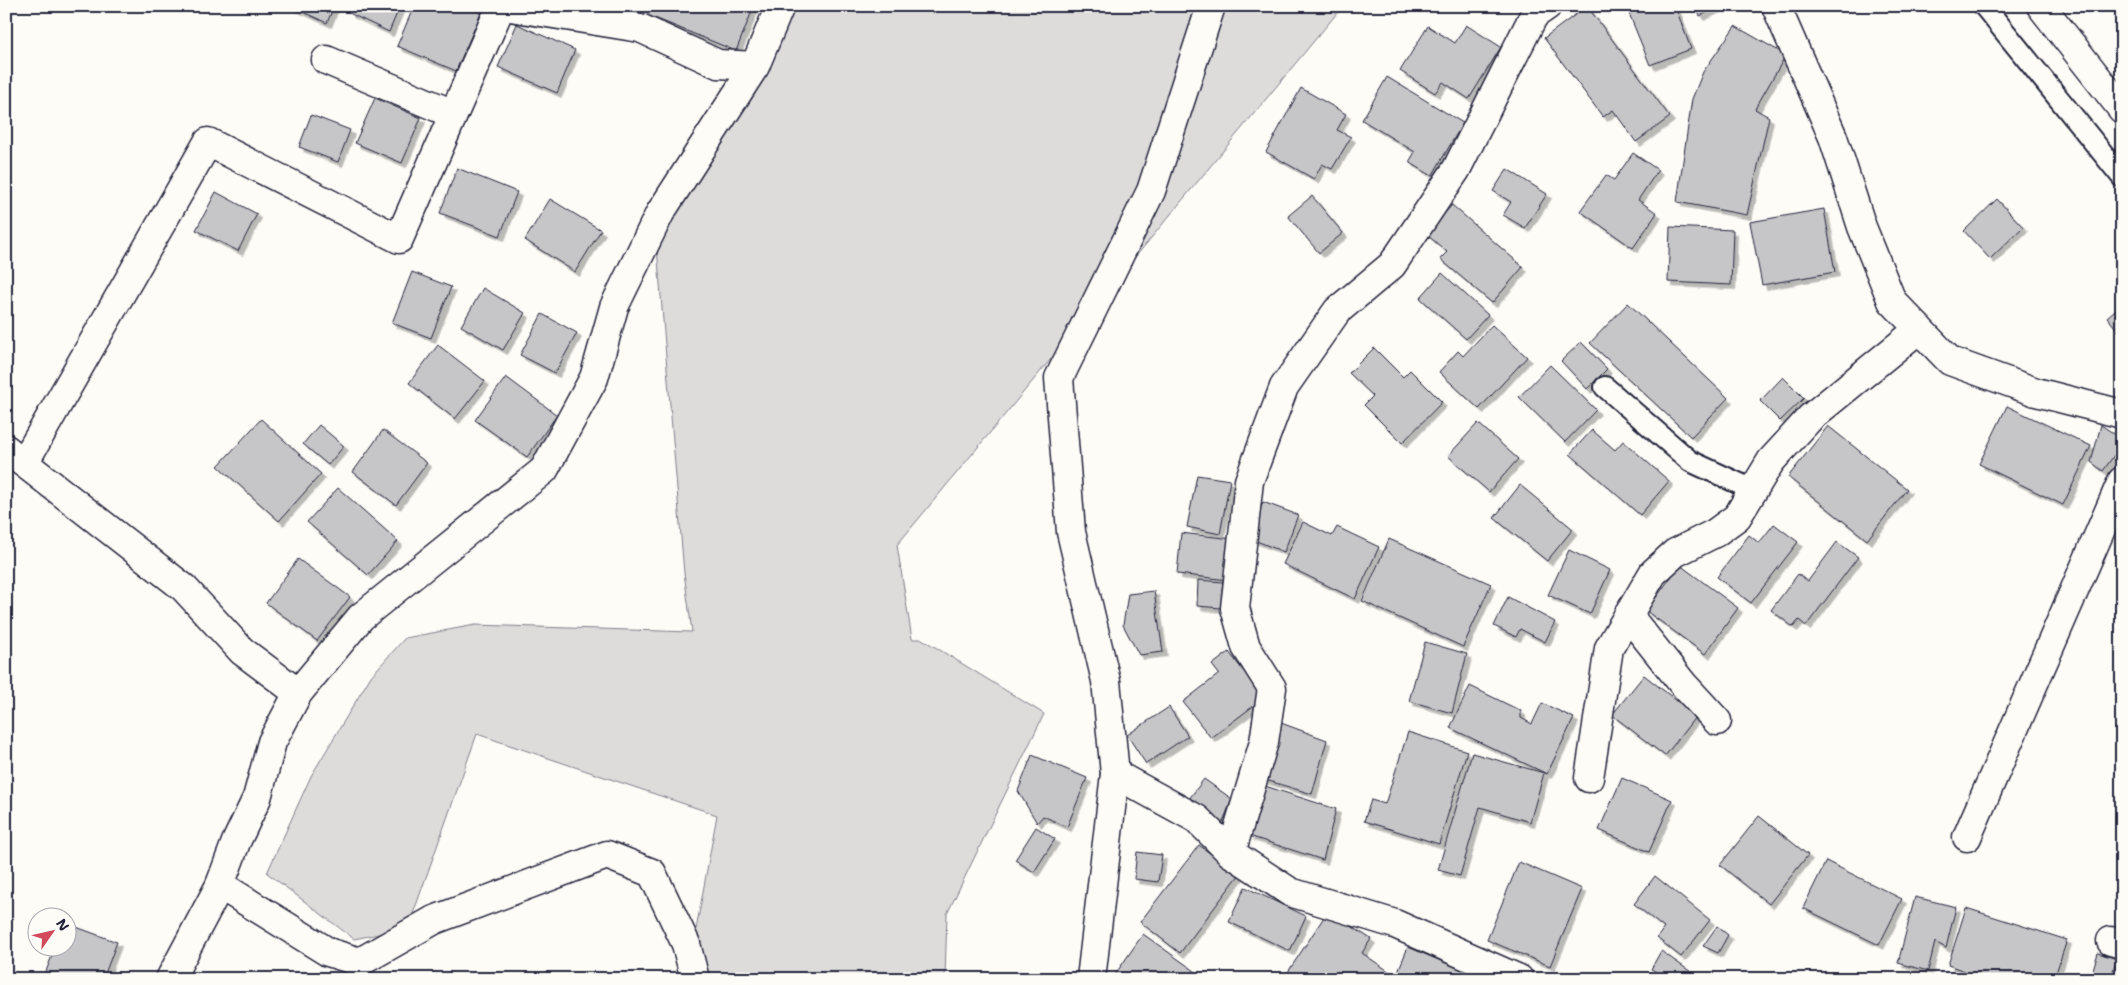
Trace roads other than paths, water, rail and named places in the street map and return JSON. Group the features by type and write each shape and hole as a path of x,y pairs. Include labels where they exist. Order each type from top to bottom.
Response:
{"street":[{"path":"298,693 242,651 184,588 15,456 208,142 399,239 503,6 640,28 718,64 754,66"},
{"path":"170,979 220,885 236,842 257,798 272,742 298,693 361,617 544,470 594,378 614,307 660,213 754,66 780,6"},
{"path":"1091,979 1115,774 1106,681 1071,532 1059,378 1151,191 1211,6"},
{"path":"1231,853 1264,742 1272,688 1246,647 1235,608 1249,481 1284,387 1337,312 1392,264 1456,170 1534,15 1547,6"},
{"path":"1776,6 1833,137 1862,227 1892,301 1950,361 2036,392 2122,414"},
{"path":"2041,6 2122,109"},
{"path":"326,60 454,114"},
{"path":"1589,778 1609,648 1653,573 1675,553 1714,533 1736,517 1771,461 1811,417 1919,329"},
{"path":"1967,837 2122,481"},
{"path":"1628,615 1683,684 1717,721"},
{"path":"1115,774 1196,819 1231,853 1290,892 1395,924 1519,979"},
{"path":"220,885 328,952 360,962 434,920 607,855 652,873 686,944 695,979"}],"lane":[{"path":"1984,6 2050,91 2122,177"},
{"path":"1605,387 1690,461 1753,490"}]}
